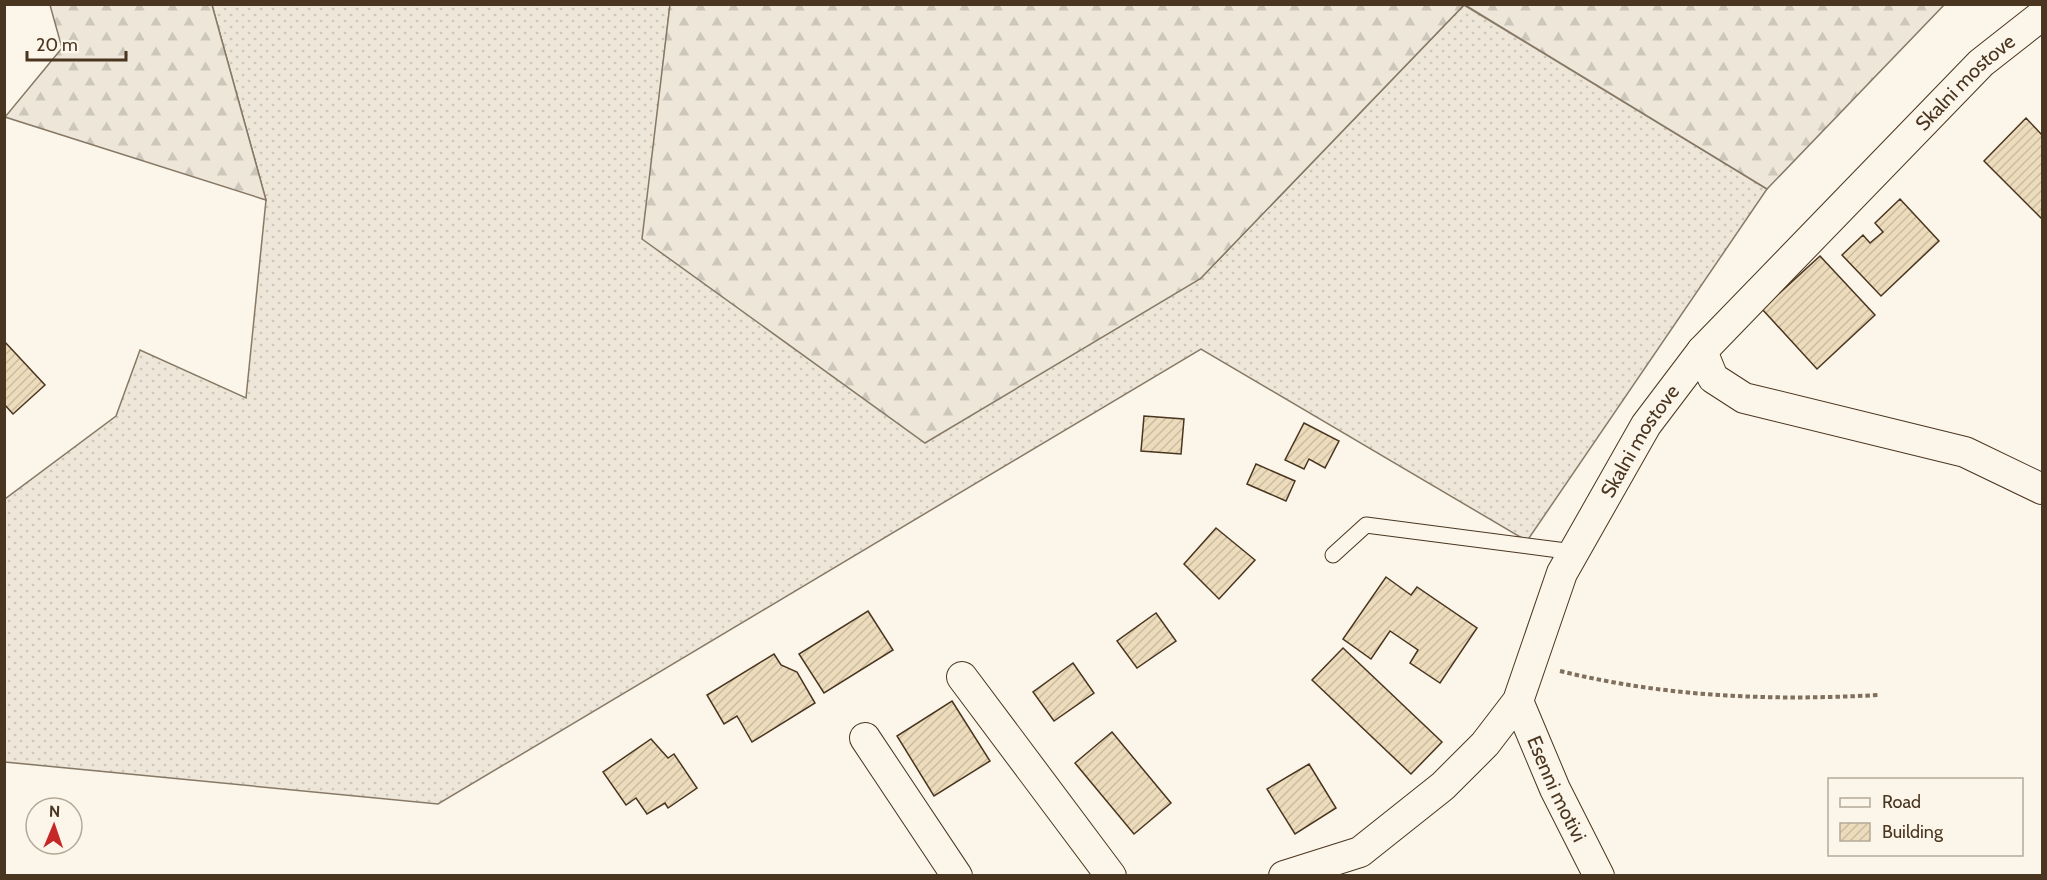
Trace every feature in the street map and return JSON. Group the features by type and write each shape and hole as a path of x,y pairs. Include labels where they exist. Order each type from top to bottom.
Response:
{"street":[{"name":"Skalni mostove","path":"1284,876 1360,852 1443,786 1485,744 1518,701 1562,573 1646,425 1702,351 1981,63 2043,15"},
{"path":"1702,351 1713,378 1744,398 1965,452 2043,489"},
{"path":"962,677 1111,876"},
{"name":"Esenni motivi","path":"1518,701 1539,753 1599,876"},
{"path":"865,738 957,876"}],"lane":[{"path":"1333,555 1366,525 1574,552"}],"path":[{"path":"1530,664 1609,683 1710,696 1797,699 1879,695"}],"green space":[{"path":"670,4 1464,5 1200,279 925,443 642,239"},
{"path":"50,5 212,5 266,200 5,117 62,48"},
{"path":"212,5 670,5 643,239 1200,279 1464,5 1767,189 1527,541 1201,349 438,804 5,762 5,499 116,416 140,350 246,398 266,200"},
{"path":"1465,5 1944,5 1767,189"}],"building":[{"path":"2026,118 2042,135 2042,219 1984,161"},
{"path":"1900,199 1939,241 1881,296 1842,255 1863,235 1870,243 1883,232 1875,223"},
{"path":"1820,256 1875,315 1817,369 1762,309"},
{"path":"4,341 45,385 13,414 4,404"},
{"path":"1144,416 1184,419 1181,454 1141,451"},
{"path":"1304,423 1339,441 1325,468 1309,459 1304,469 1285,460"},
{"path":"1256,464 1295,481 1286,501 1247,484"},
{"path":"1216,528 1255,560 1219,599 1184,564"},
{"path":"1386,577 1411,595 1417,587 1477,628 1440,683 1410,663 1418,650 1390,631 1371,659 1343,639"},
{"path":"868,611 893,650 824,693 799,654"},
{"path":"1156,613 1176,641 1137,668 1117,641"},
{"path":"1343,648 1442,742 1411,774 1312,680"},
{"path":"774,654 781,665 797,672 815,703 752,742 737,716 724,724 707,695"},
{"path":"1073,663 1094,693 1054,721 1033,692"},
{"path":"952,701 990,761 934,796 897,736"},
{"path":"1112,732 1171,803 1134,834 1075,763"},
{"path":"651,739 668,758 674,754 697,788 668,808 665,803 647,814 636,798 626,805 603,772"},
{"path":"1309,764 1336,808 1295,834 1267,789"}]}
